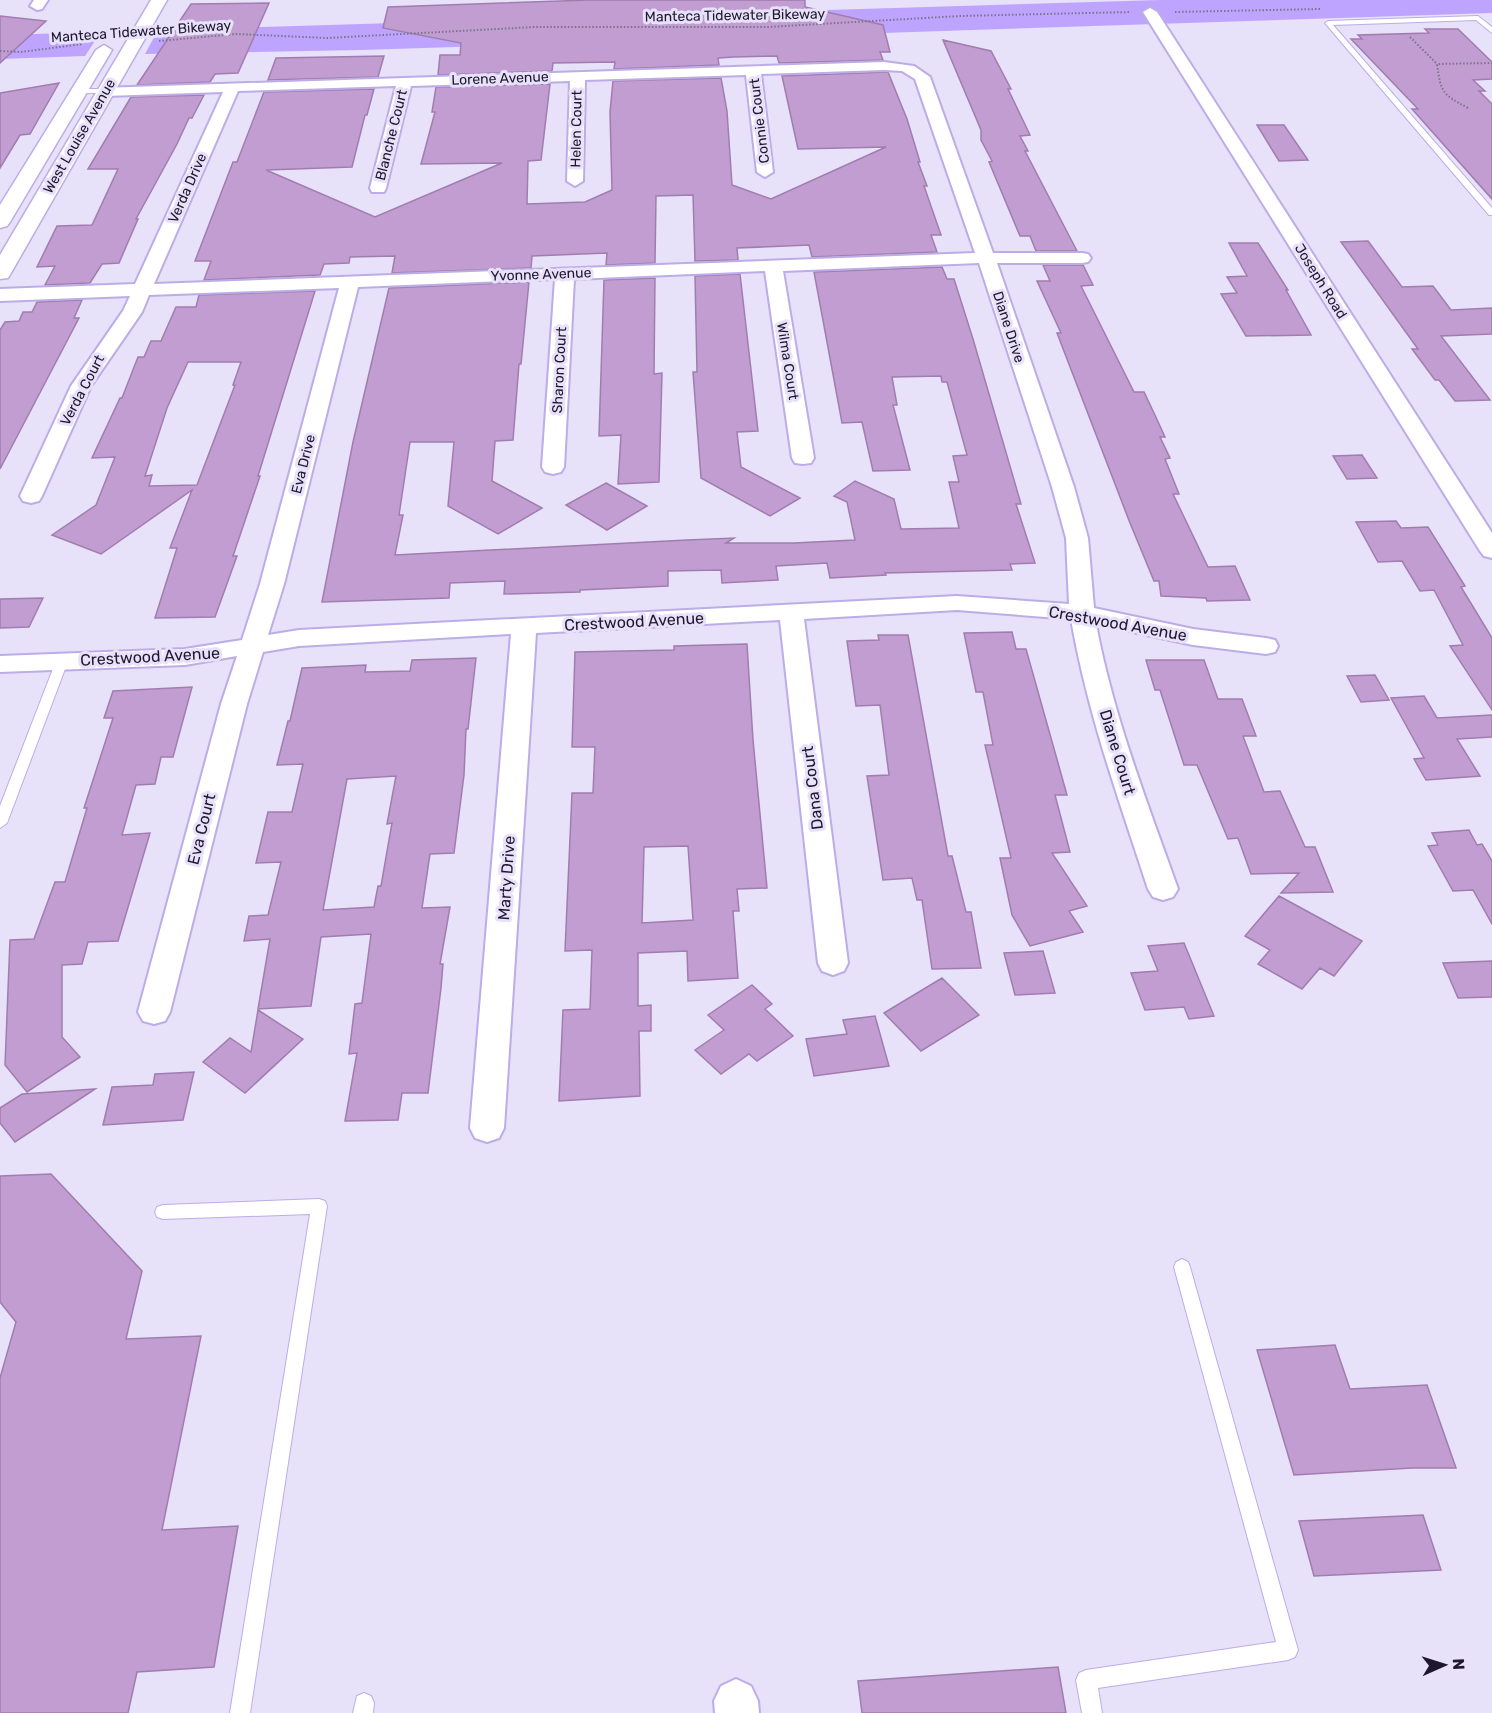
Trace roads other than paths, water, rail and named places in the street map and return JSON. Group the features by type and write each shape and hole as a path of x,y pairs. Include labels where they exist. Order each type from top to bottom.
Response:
{"main road":[{"name":"West Louise Avenue","path":"0,273 159,0"},
{"name":"West Louise Avenue","path":"0,222 111,39"}],"street":[{"name":"Joseph Road","path":"1150,12 1492,551"},
{"name":"Lorene Avenue","path":"106,91 893,66"},
{"name":"Diane Drive","path":"893,66 910,68 922,77 986,258 1063,487 1077,538 1083,613"},
{"name":"Connie Court","path":"753,70 765,172"},
{"name":"Helen Court","path":"575,181 578,76"},
{"name":"Blanche Court","path":"378,188 405,81"},
{"name":"Verda Drive","path":"142,289 232,88"},
{"name":"Yvonne Avenue","path":"0,295 773,265 986,258 1082,258"},
{"name":"Wilma Court","path":"773,265 803,458"},
{"name":"Sharon Court","path":"553,467 565,273"},
{"name":"Eva Drive","path":"252,646 272,584 350,281"},
{"name":"Verda Court","path":"31,496 81,386 105,348 132,312 142,289"},
{"name":"Crestwood Avenue","path":"0,664 185,657 299,638 957,603 1083,613 1193,637 1266,646"},
{"name":"Dana Court","path":"791,612 833,963"},
{"name":"Diane Court","path":"1083,613 1090,658 1111,735 1163,889"},
{"name":"Marty Drive","path":"487,1128 524,627"},
{"name":"Eva Court","path":"154,1012 234,704 252,646"}],"lane":[{"path":"1492,31 1478,18 1328,23 1492,213"},
{"path":"79,92 106,91"},
{"path":"0,823 62,661"},
{"path":"163,1212 319,1206 240,1713"},
{"path":"1092,1713 1086,1680 1288,1650 1182,1267"}]}
